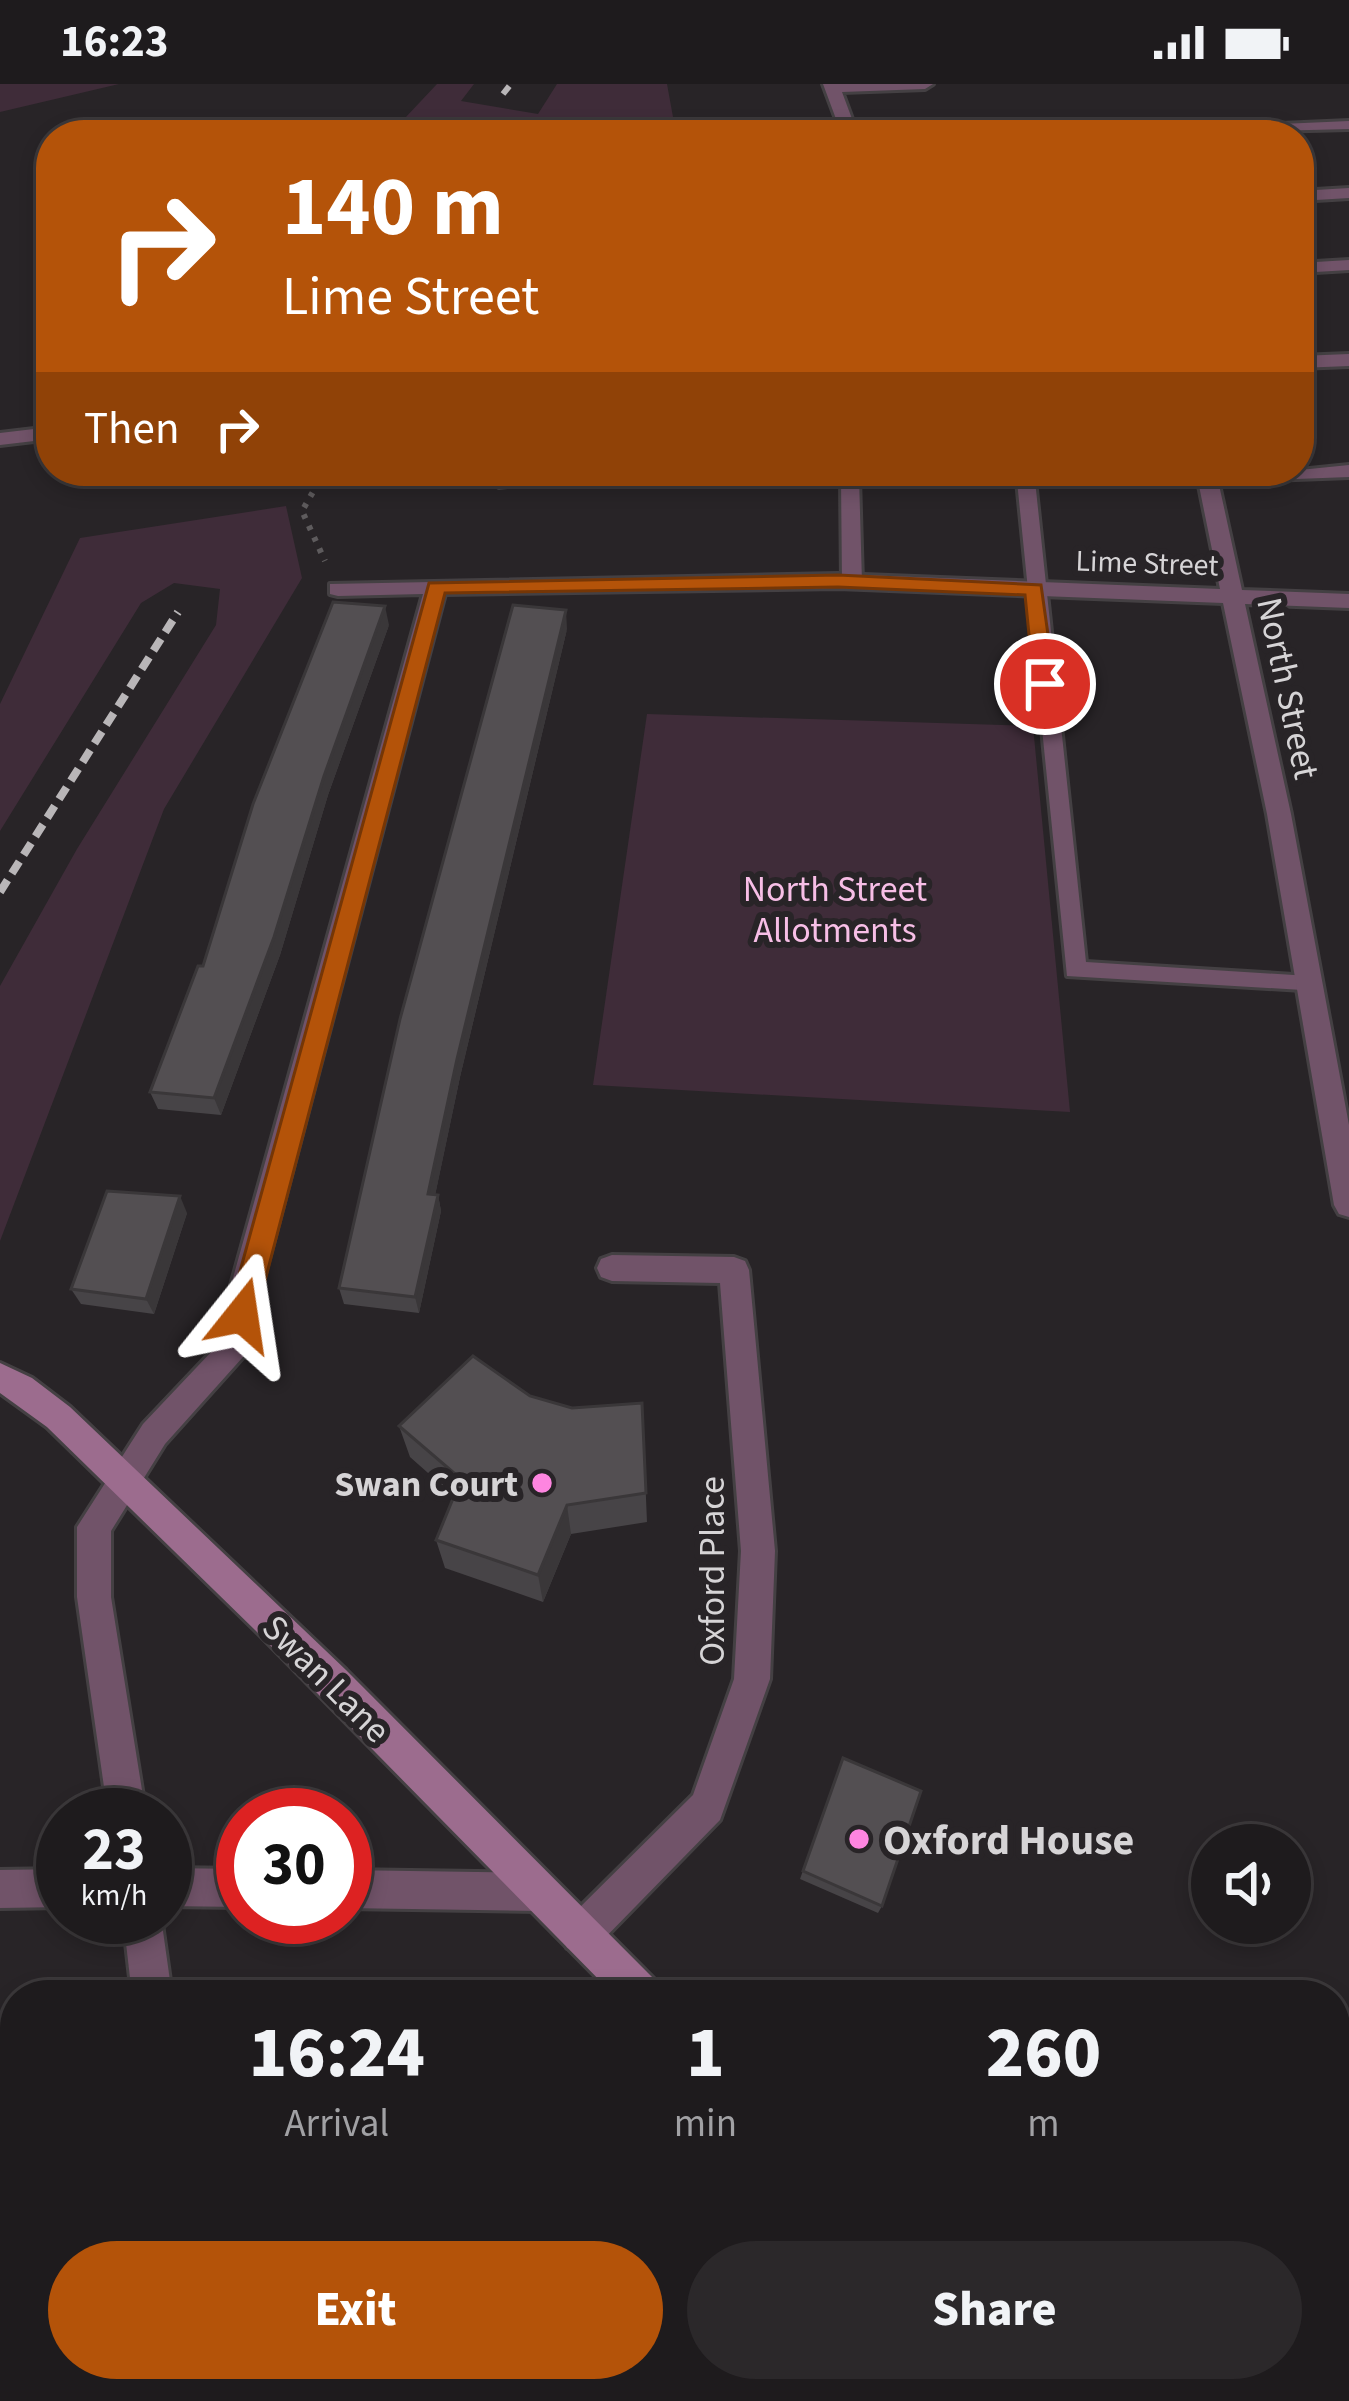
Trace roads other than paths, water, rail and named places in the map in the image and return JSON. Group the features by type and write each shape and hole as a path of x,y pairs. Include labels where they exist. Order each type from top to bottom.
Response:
{"street":[{"path":"844,120 832,86 925,84"},
{"path":"1314,195 1349,193"},
{"path":"1314,361 1349,360"},
{"path":"0,439 36,435"},
{"name":"North Street","path":"1209,486 1349,1204"},
{"name":"Lime Street","path":"338,589 852,582 1349,601"},
{"path":"123,1788 94,1573 94,1527 154,1434 227,1358 436,587"},
{"name":"Oxford Place","path":"581,1934 707,1807 752,1679 758,1551 734,1270 612,1268"},
{"name":"Swan Lane","path":"0,1376 58,1415 125,1485 236,1586 627,1980"},
{"path":"0,1889 36,1888"},
{"path":"372,1889 539,1892"},
{"path":"145,1944 150,1980"}],"lane":[{"path":"1314,127 1349,125"},
{"path":"1314,267 1349,266"},
{"path":"1314,473 1349,471"},
{"path":"850,486 852,582"},
{"path":"1025,486 1075,970 1310,985"}],"railway":[{"path":"503,94 511,84"},
{"path":"0,892 178,612"}],"place":[{"name":"Swan Court","path":"542,1483"},
{"name":"Oxford House","path":"859,1839"}],"park label":[{"name":"North Street Allotments","path":"835,908"}]}
